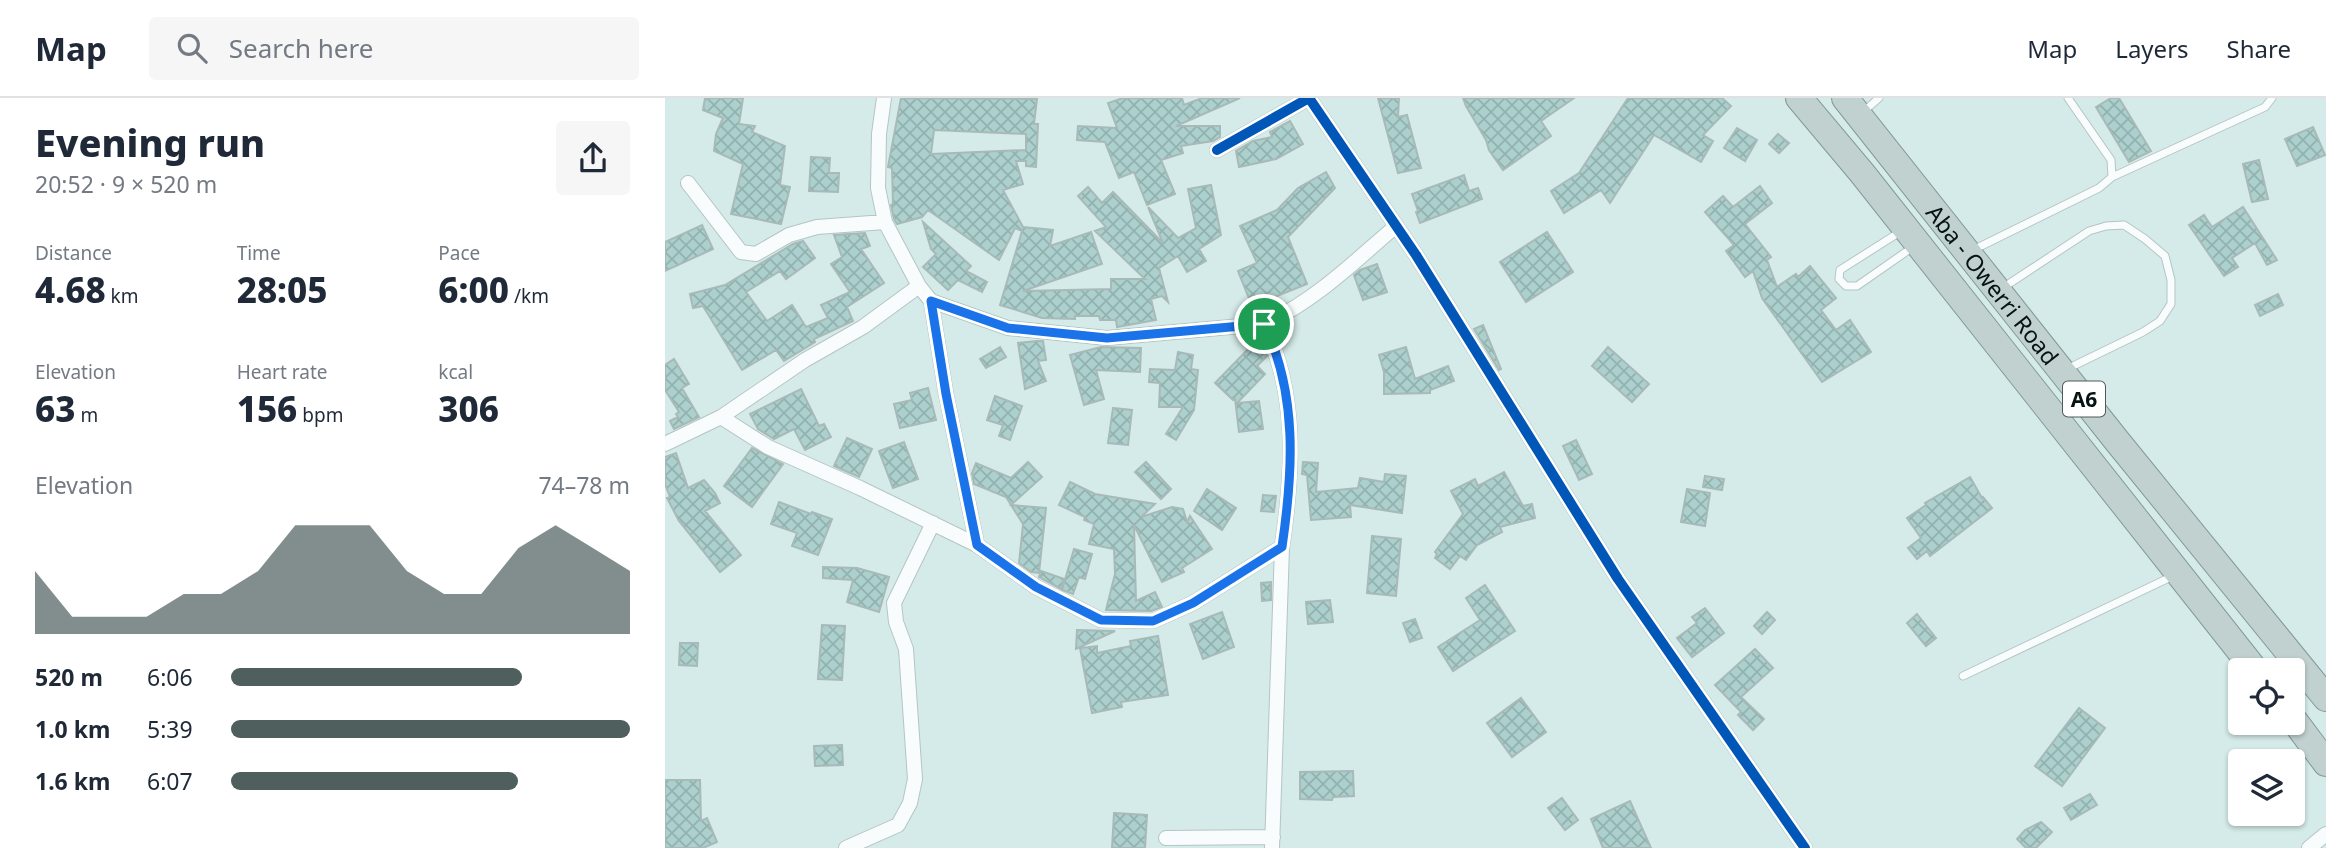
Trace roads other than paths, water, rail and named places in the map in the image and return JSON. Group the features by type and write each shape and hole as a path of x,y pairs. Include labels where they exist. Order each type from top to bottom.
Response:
{"highway":[{"name":"Aba - Owerri Road","path":"1799,98 1912,236 2246,658"},
{"name":"Aba - Owerri Road","path":"1852,107 2117,441 2326,698"},
{"path":"2089,459 2117,441"},
{"path":"2305,735 2326,763"}],"street":[{"path":"884,98 879,134 878,188 885,222 919,286 931,301 946,394 977,545"},
{"path":"1217,150 1309,98 1396,226 1618,579 1805,848"},
{"path":"688,183 741,252 756,254 789,235 817,227 885,222"},
{"path":"931,301 1008,328 1107,338 1264,324 1287,314 1305,301 1396,226"},
{"path":"665,444 721,417 804,360 863,327 919,286"},
{"path":"1166,838 1273,843 1282,547 1292,459 1286,386 1275,346 1264,324"},
{"path":"721,417 768,447 977,545 1036,587 1101,620 1153,621 1193,603 1282,547"},
{"path":"846,848 898,825 910,803 915,779 906,649 896,622 894,603 933,523"},
{"path":"2309,848 2326,834"}],"lane":[{"path":"1852,107 1879,98"},
{"path":"2068,98 2111,160 2112,177"},
{"path":"1967,253 2099,188 2112,177 2266,107 2273,98"},
{"path":"1998,291 2089,231 2106,226 2125,225 2165,256 2171,279 2171,304 2160,321 2062,371"},
{"path":"1912,236 1857,286 1846,286 1839,279 1840,270 1912,236"},
{"path":"1963,676 2180,573"}]}
